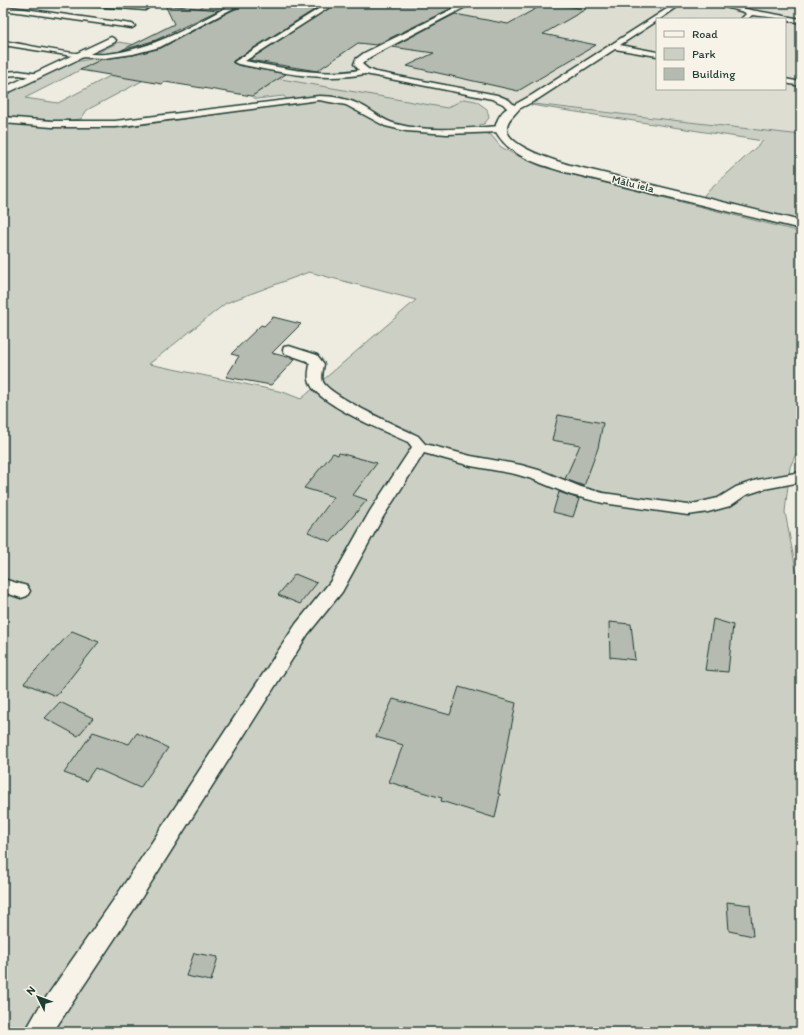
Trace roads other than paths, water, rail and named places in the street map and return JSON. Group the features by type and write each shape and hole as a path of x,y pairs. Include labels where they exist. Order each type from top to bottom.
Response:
{"street":[{"path":"3,92 111,40"},
{"path":"501,129 503,118 513,109"},
{"name":"Mālu iela","path":"501,129 502,134 515,148 550,163 801,226"}],"lane":[{"path":"3,8 134,24 146,6 80,3"},
{"path":"3,43 79,55 118,54 146,49 157,45 240,3"},
{"path":"333,3 238,62 322,75 345,76 366,72 494,98 506,102 513,109 535,97 656,18"},
{"path":"366,72 359,67 358,64 362,58 470,3"},
{"path":"657,18 680,3"},
{"path":"713,3 740,8 749,12 784,18"},
{"path":"745,18 749,15 749,12"},
{"path":"786,18 801,21"},
{"path":"613,46 656,54"},
{"path":"3,74 19,73 36,76"},
{"path":"786,81 801,84"},
{"path":"3,120 52,124 116,124 319,98 353,104 388,124 404,128 432,130 501,129"},
{"path":"289,350 312,358 317,364 315,379 318,386 326,394 354,410 413,439 420,447 471,461 516,469 576,491 603,498 688,510 708,507 724,502 742,491 762,484 801,476"},
{"path":"38,1032 128,900 302,629 336,588 376,515 420,447"},
{"path":"3,585 21,591"}]}
